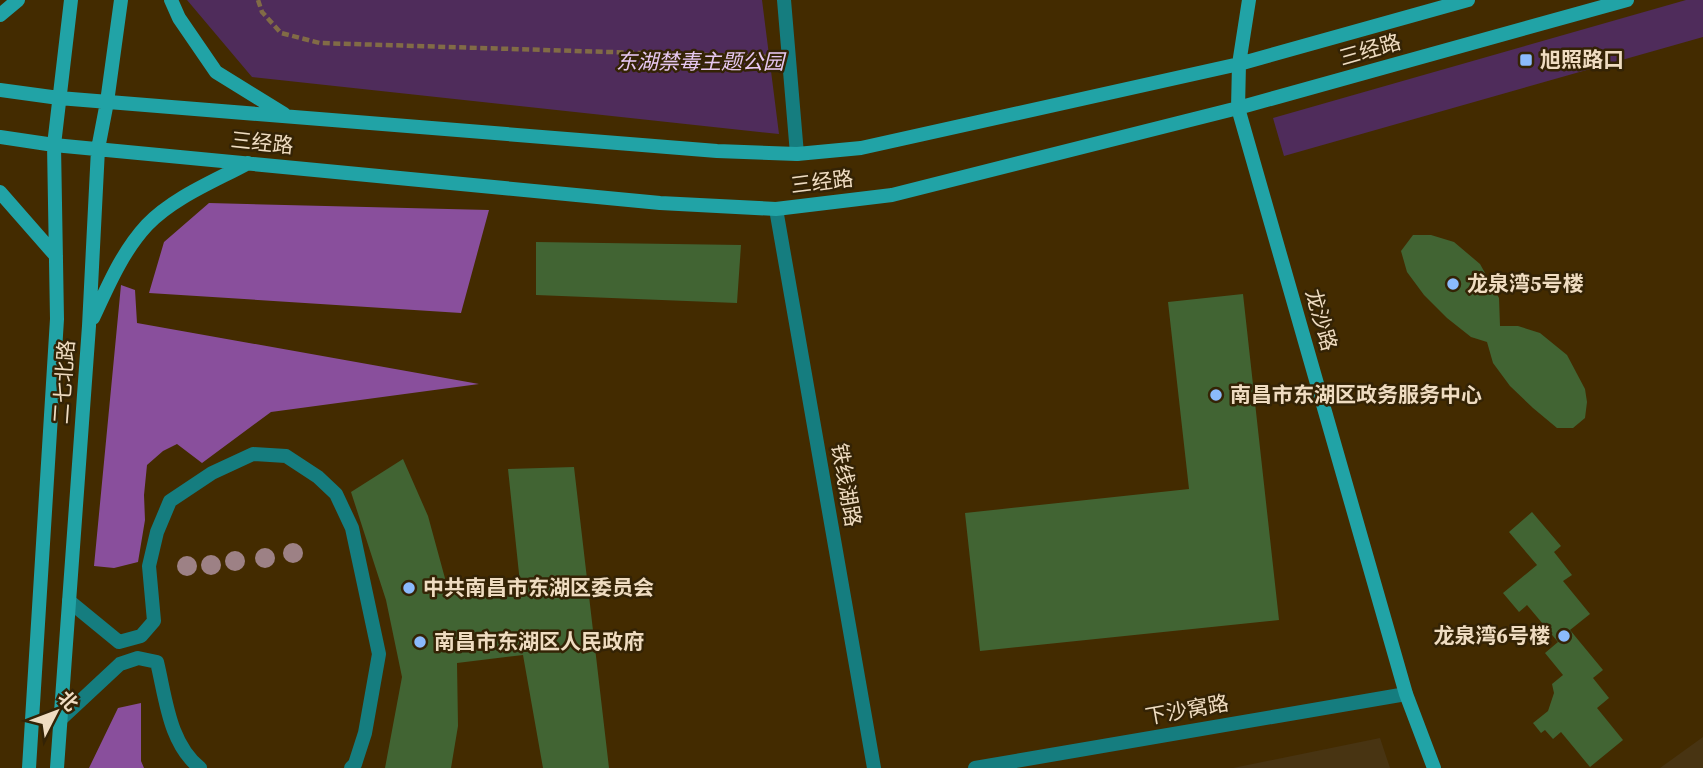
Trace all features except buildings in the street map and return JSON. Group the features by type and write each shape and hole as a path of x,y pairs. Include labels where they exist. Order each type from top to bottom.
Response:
{"main road":[{"path":"0,15 18,0"},
{"name":"二七北路","path":"30,768 57,319 54,145 71,0"},
{"name":"二七北路","path":"57,768 89,326 98,149 121,0"},
{"path":"171,0 179,18 216,72 288,117"},
{"name":"龙沙路","path":"1249,0 1239,64 1238,108 1406,694 1434,768"},
{"name":"三经路","path":"0,90 59,98 717,152 797,154 861,148 1239,64 1468,0"},
{"name":"三经路","path":"0,137 54,145 660,204 776,209 892,195 1238,108 1627,0"},
{"path":"89,326 118,264 147,225 175,202 248,163"},
{"path":"0,192 56,257"}],"street":[{"path":"784,0 797,154"},
{"name":"铁线湖路","path":"776,209 874,768"},
{"path":"69,601 119,642 141,636 154,621 149,566 157,532 170,501 212,473 253,454 286,456 318,477 336,494 352,528 379,654 365,733 355,764 351,768"},
{"path":"61,719 120,664 138,658 158,662 175,736 200,768"},
{"name":"下沙窝路","path":"975,768 1406,694"}],"path":[{"path":"258,0 262,12 281,33 320,43 789,58"}],"shaded area":[{"path":"209,203 489,210 461,313 149,293 164,242"},
{"path":"121,285 135,290 137,323 479,384 271,412 202,463 177,444 163,451 147,465 145,520 138,562 114,568 94,566"},
{"path":"141,703 141,761 144,768 89,768 118,708"},
{"path":"1703,737 1703,768 1660,768"},
{"path":"1380,738 1390,768 1233,768"}],"green space":[{"name":"东湖禁毒主题公园","path":"187,0 762,0 779,134 252,77"},
{"path":"1686,0 1703,0 1703,37 1284,156 1273,118"}],"place":[{"name":"旭照路口","path":"1526,60"},
{"name":"龙泉湾5号楼","path":"1453,284"},
{"name":"南昌市东湖区政务服务中心","path":"1216,395"},
{"name":"中共南昌市东湖区委员会","path":"409,588"},
{"name":"龙泉湾6号楼","path":"1564,636"},
{"name":"南昌市东湖区人民政府","path":"420,642"}]}
